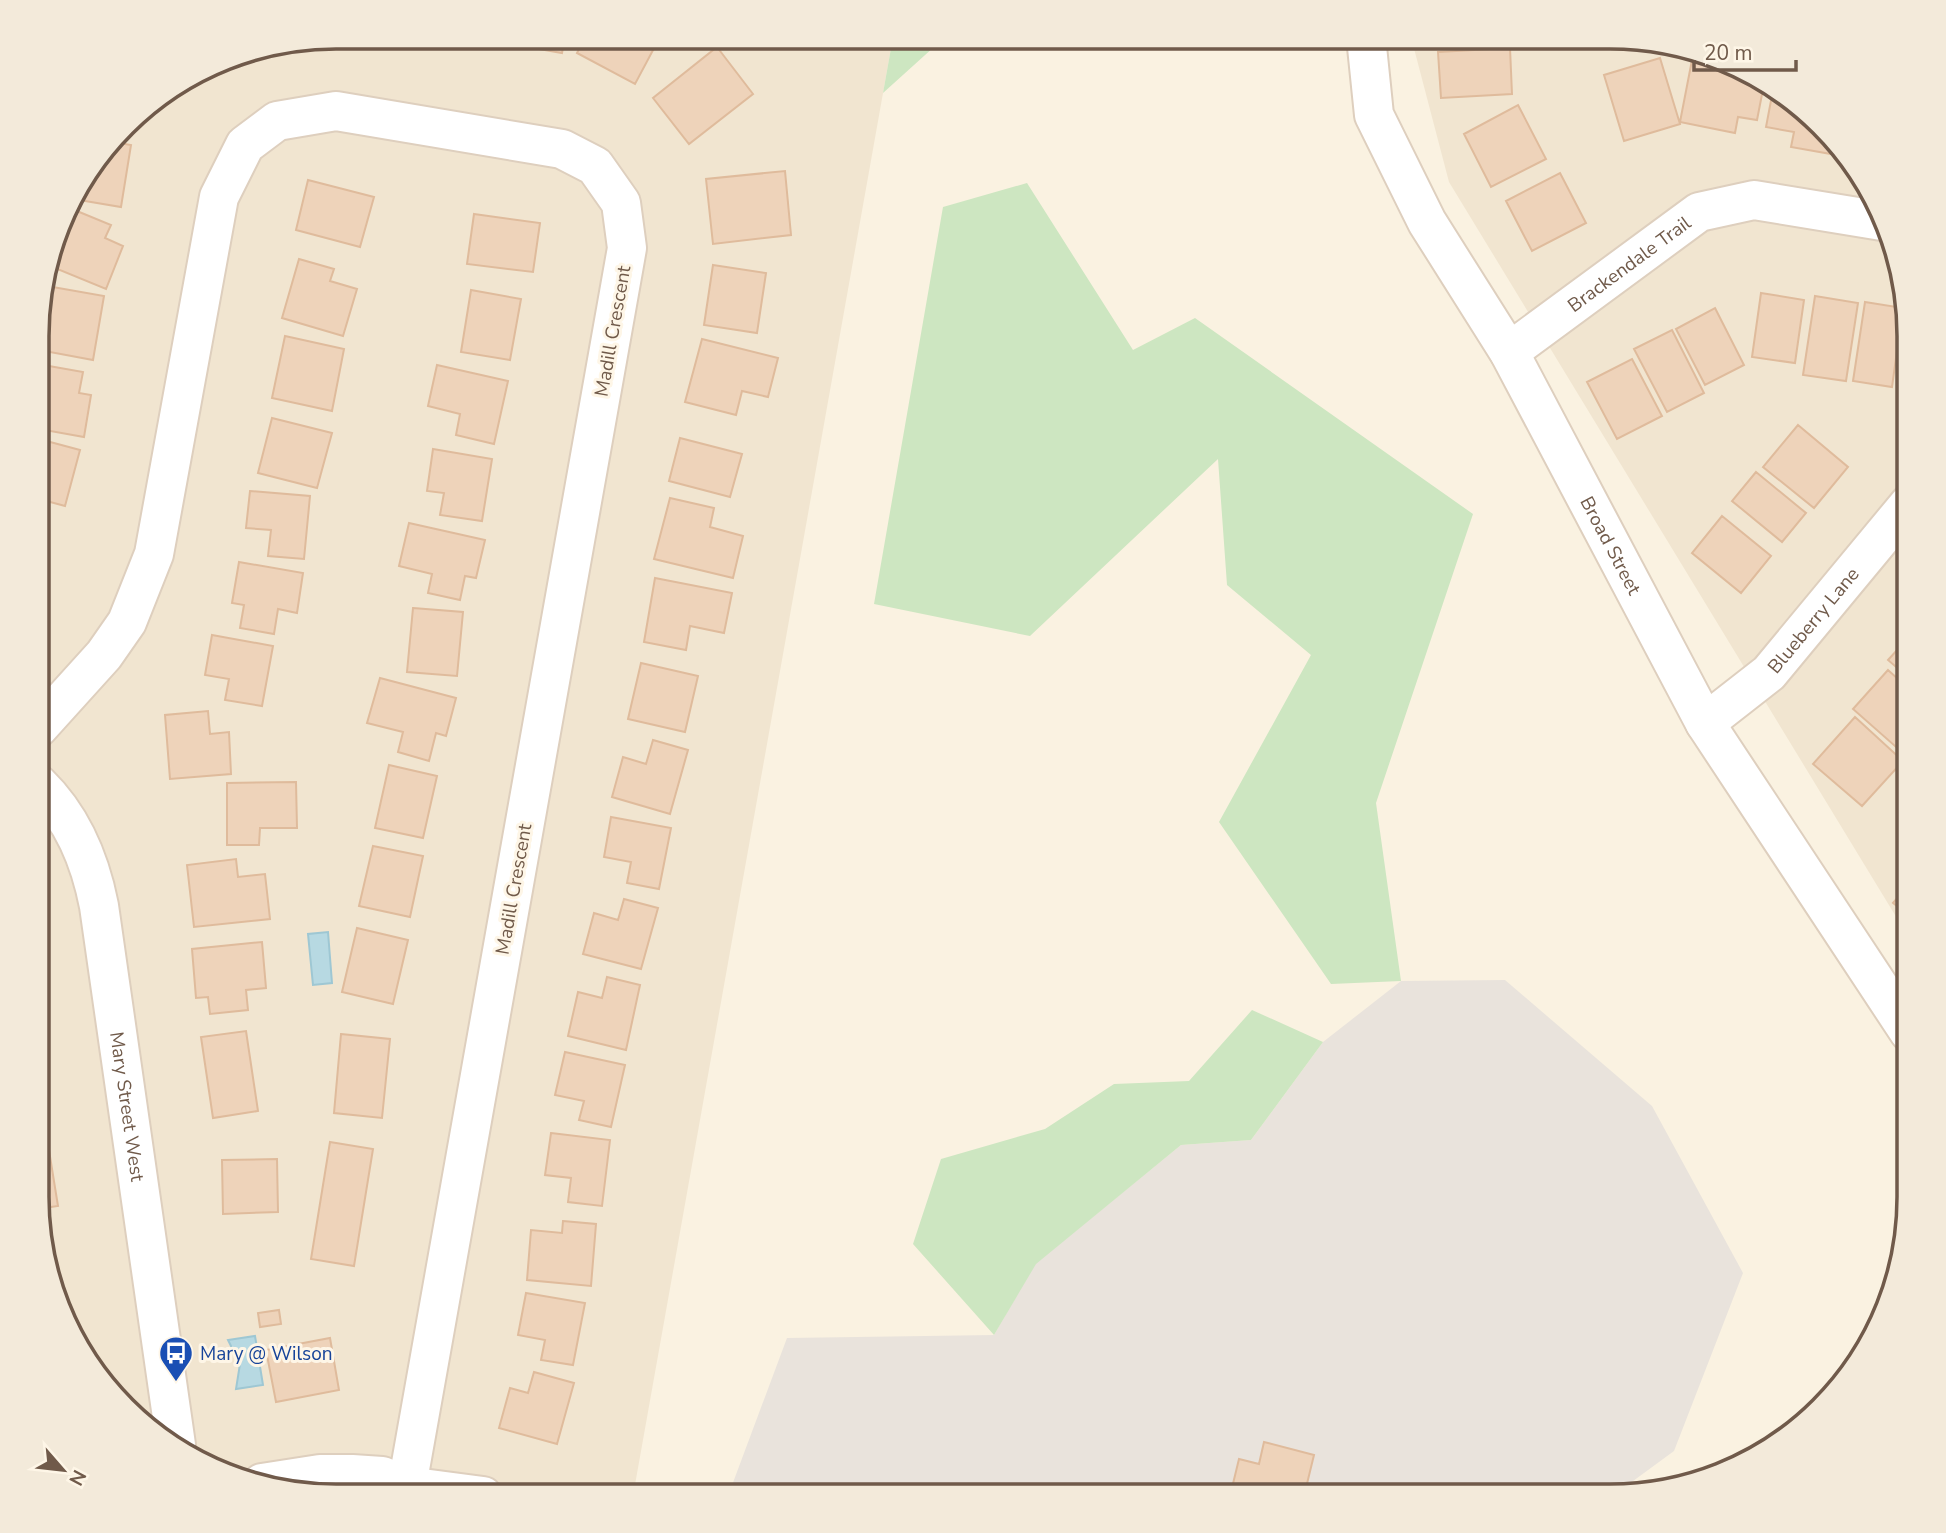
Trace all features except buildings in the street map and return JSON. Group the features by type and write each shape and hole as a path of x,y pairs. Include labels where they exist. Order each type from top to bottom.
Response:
{"street":[{"name":"Broad Street","path":"1367,49 1374,115 1427,222 1509,352 1705,723 1897,1014"},
{"name":"Madill Crescent","path":"49,716 104,655 127,622 154,554 219,197 245,145 277,121 336,111 562,149 596,166 621,203 627,248 407,1484"},
{"name":"Brackendale Trail","path":"1509,352 1699,212 1754,200 1871,218"},
{"name":"Blueberry Lane","path":"1705,723 1769,673 1897,518"},
{"name":"Mary Street West","path":"49,796 62,811 78,839 92,873 97,895 109,959 175,1434"},
{"path":"286,1479 320,1474 352,1474 382,1476 402,1484"}],"shaded area":[{"path":"891,49 635,1484 299,1482 244,1469 192,1446 161,1425 133,1400 97,1356 64,1289 51,1234 49,336 51,299 59,262 71,226 87,192 108,161 133,133 161,108 192,87 244,64 299,51"},
{"path":"1414,49 1610,49 1647,51 1702,64 1754,87 1785,108 1826,147 1859,193 1875,226 1887,262 1895,299 1897,336 1897,918 1449,182"},
{"path":"1505,980 1652,1106 1743,1273 1674,1451 1630,1483 1610,1484 732,1484 787,1338 994,1335 1035,1264 1181,1145 1251,1140 1323,1042 1401,981"}],"green space":[{"path":"891,49 932,49 883,93"},
{"path":"1027,183 1133,350 1195,318 1473,514 1376,803 1401,981 1331,984 1219,822 1311,655 1227,585 1218,459 1030,636 874,604 943,207"},
{"path":"1252,1010 1323,1042 1251,1140 1181,1145 1036,1264 994,1335 913,1244 941,1159 1045,1129 1114,1084 1189,1081"}],"water":[{"path":"328,932 332,983 313,985 308,934"},
{"path":"255,1336 263,1385 236,1389 240,1364 228,1340"}],"place":[{"name":"Mary @ Wilson","path":"176,1383"}]}
